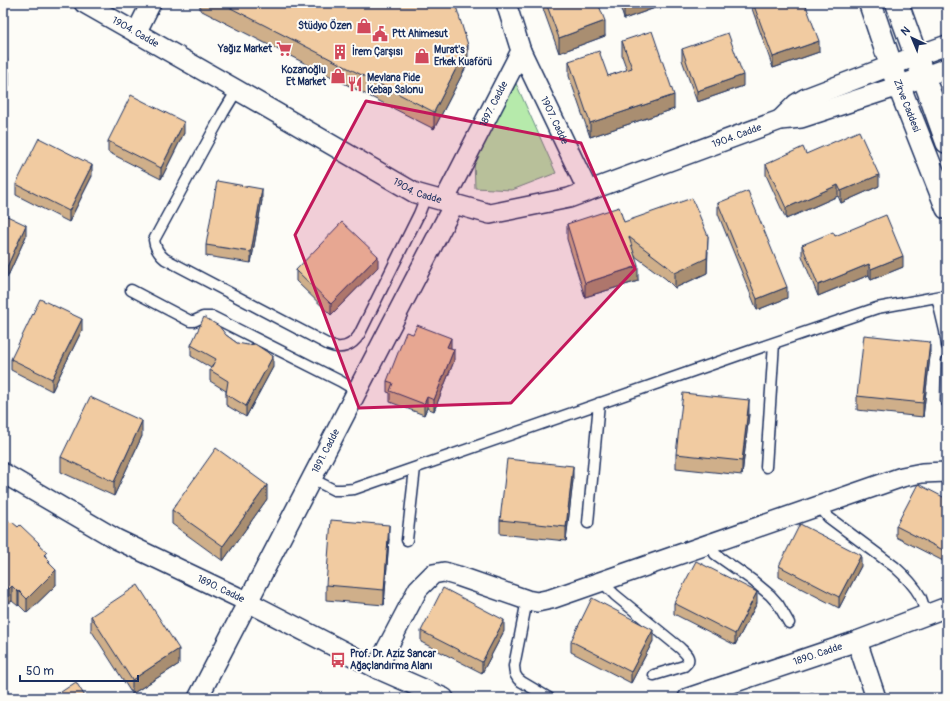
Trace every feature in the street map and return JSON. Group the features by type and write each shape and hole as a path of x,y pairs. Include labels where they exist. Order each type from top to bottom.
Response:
{"main road":[{"name":"Zirve Caddesi","path":"870,3 891,66 947,208"},
{"path":"897,3 947,142"}],"street":[{"name":"1904. Cadde","path":"84,3 415,193 490,214 569,198 780,120 801,118 899,86 947,68"},
{"path":"136,33 151,3"},
{"path":"506,3 521,51"},
{"name":"1904. Cadde","path":"780,120 796,104 806,98 947,45"},
{"name":"1907. Cadde","path":"521,51 588,191"},
{"name":"1897. Cadde","path":"449,203 521,51"},
{"name":"1891. Cadde","path":"198,698 357,391 449,203"},
{"name":"1890. Cadde","path":"3,472 116,538 248,602 378,668 444,698"},
{"path":"378,668 418,589 433,574 444,572 537,602 551,599 604,581 902,477 947,472"},
{"name":"1890. Cadde","path":"688,698 857,641 947,607"},
{"path":"857,641 876,698"}],"lane":[{"path":"237,90 154,240 157,250 165,260 329,345 338,348 343,347 352,343 359,335 419,214 426,196"},
{"path":"131,290 190,321 203,317 213,317 357,391"},
{"path":"312,479 334,490 354,489 877,308 942,296 947,346"},
{"path":"766,467 774,343"},
{"path":"946,401 947,361"},
{"path":"588,523 599,403"},
{"path":"406,540 415,468"},
{"path":"821,506 828,517 904,574 920,597 926,615"},
{"path":"711,544 715,554 752,580 770,595 778,604 789,623"},
{"path":"604,581 615,595 687,654 688,660 687,664 684,666 654,675"},
{"path":"527,600 514,670 518,679 549,698"}],"highlighted area":[{"path":"366,101 581,143 635,269 511,403 359,408 295,235"}],"green space":[{"path":"514,79 556,173 512,190 475,188 474,160"}],"building":[{"name":"İrem Çarşısı","path":"221,3 455,3 468,45 434,112"},
{"path":"546,3 598,3 605,21 559,38"},
{"path":"622,3 639,3 624,8"},
{"path":"753,3 805,3 819,41 773,57"},
{"path":"652,31 674,95 590,123 569,61 599,51 608,76 632,68 622,41"},
{"path":"728,33 743,75 697,91 682,49"},
{"path":"3,50 7,59 4,61 9,72 3,74"},
{"path":"131,95 184,122 161,168 108,141"},
{"path":"859,131 879,175 841,191 838,185 786,208 766,164 803,147 806,154"},
{"path":"39,138 92,165 69,211 16,184"},
{"path":"217,181 262,189 251,252 206,245"},
{"path":"748,191 787,287 757,299 718,203"},
{"path":"692,198 708,236 707,258 675,273 629,237 638,266 585,283 567,224 619,207 624,222"},
{"path":"3,214 26,225 7,267 3,265"},
{"path":"886,215 903,256 871,269 869,264 818,285 802,245 833,232 835,236"},
{"path":"342,222 378,256 331,304 296,270"},
{"path":"40,299 82,319 52,379 11,359"},
{"path":"204,317 219,326 226,335 237,343 248,345 255,344 273,356 246,406 226,394 228,381 210,370 216,359 191,345"},
{"path":"417,325 451,338 447,347 454,349 434,400 427,397 424,404 390,391 393,383 387,381 406,332 413,334"},
{"path":"864,335 930,342 923,403 857,396"},
{"path":"683,393 749,400 742,461 676,454"},
{"path":"90,397 142,421 114,482 61,457"},
{"path":"216,448 267,485 223,546 172,510"},
{"path":"507,459 573,466 566,527 500,520"},
{"path":"918,484 947,499 947,552 896,526"},
{"path":"3,515 11,523 12,522 18,527 20,525 39,543 38,544 47,552 44,555 50,561 48,562 56,570 27,599 12,586 9,589 3,582"},
{"path":"331,520 389,525 384,590 326,585"},
{"path":"800,524 861,555 839,597 779,566"},
{"path":"696,561 757,592 735,634 674,603"},
{"path":"138,585 179,649 132,680 91,616"},
{"path":"443,588 504,620 482,662 421,631"},
{"path":"592,598 653,630 631,672 571,641"},
{"path":"76,682 86,698 52,698"},
{"path":"813,693 814,698 799,698"}],"place":[{"name":"Stüdyo Özen","path":"364,26"},
{"name":"Ptt Ahimesut","path":"380,34"},
{"name":"Yağız Market","path":"284,49"},
{"name":"İrem Çarşısı","path":"340,52"},
{"name":"Murat's Erkek Kuaförü","path":"422,56"},
{"name":"Kozanoğlu Et Market","path":"338,76"},
{"name":"Mevlana Pide Kebap Salonu","path":"355,84"},
{"name":"Prof. Dr. Aziz Sancar Ağaçlandırma Alanı","path":"338,660"}]}
